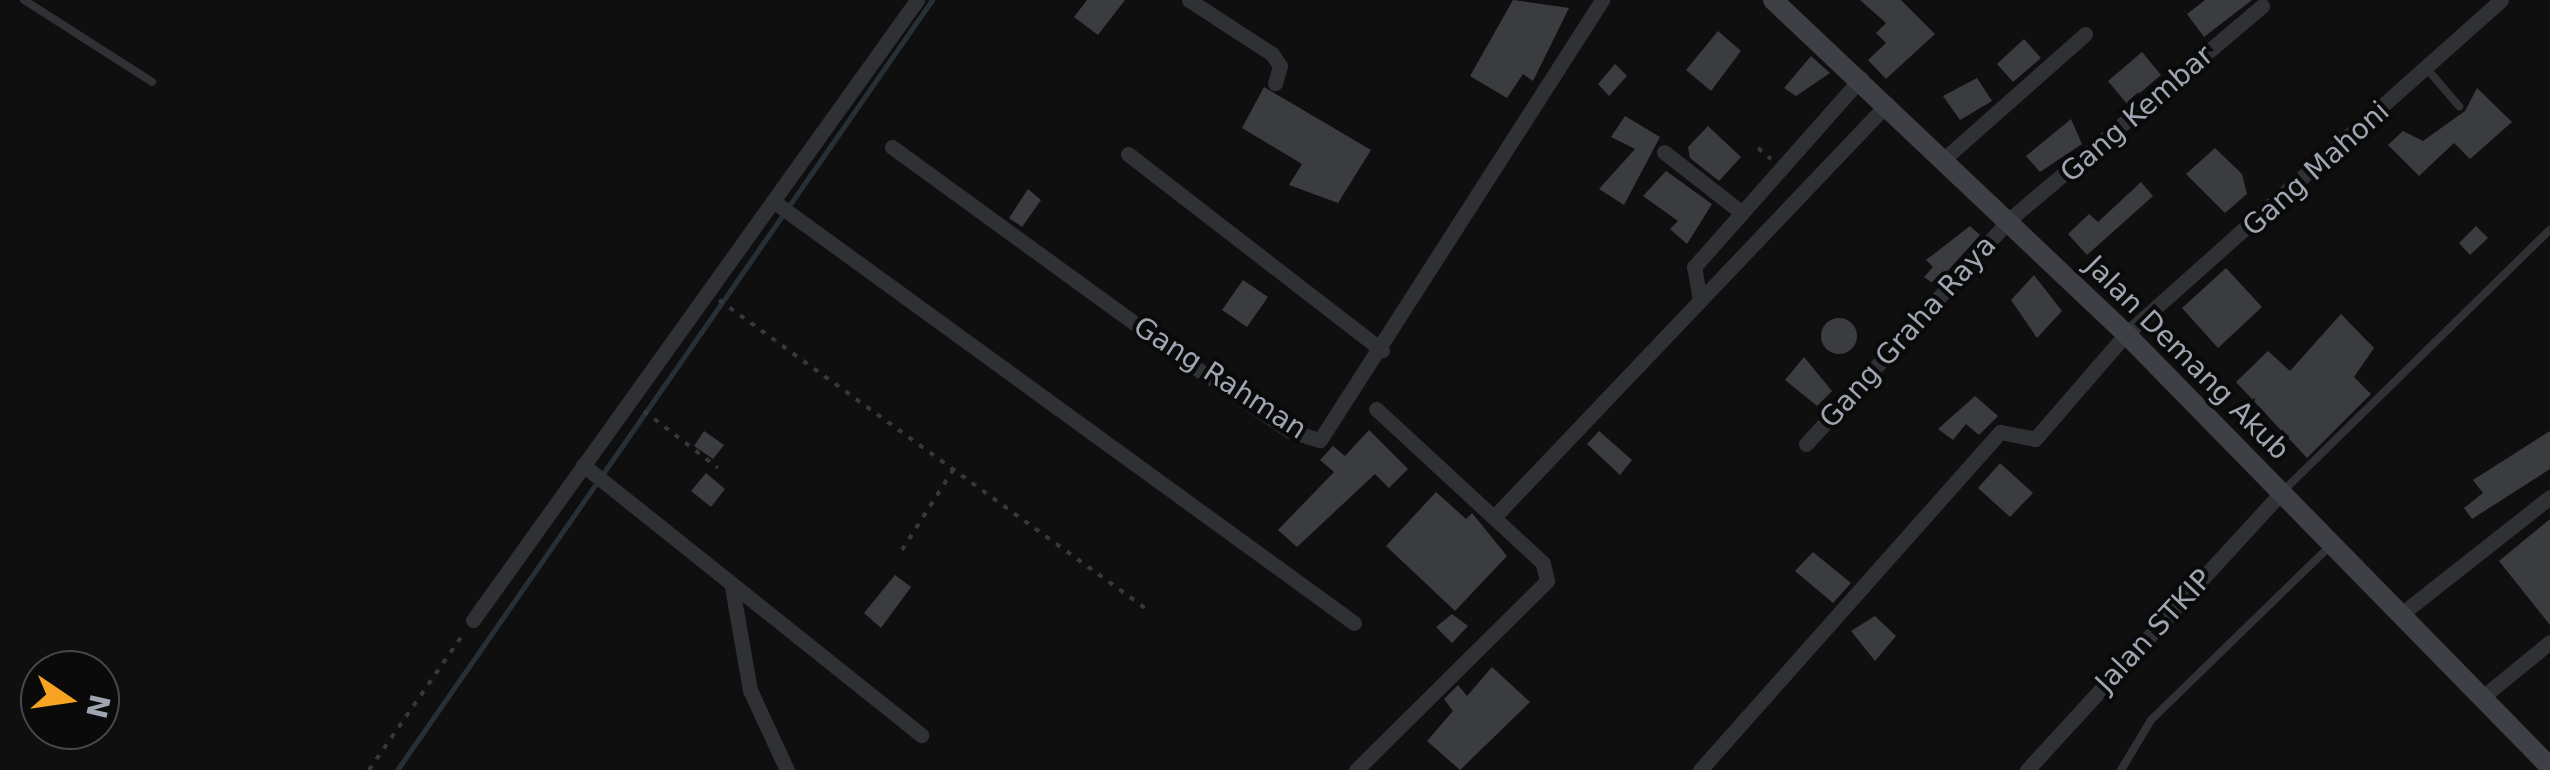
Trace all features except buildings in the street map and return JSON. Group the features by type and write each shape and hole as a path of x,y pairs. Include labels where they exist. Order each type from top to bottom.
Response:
{"street":[{"path":"473,620 917,0"},
{"path":"1189,0 1272,54 1280,66 1275,82"},
{"name":"Gang Rahman","path":"892,146 1302,437 1330,432 1602,0"},
{"name":"Jalan Demang Akub","path":"1773,0 2010,219 2400,615 2485,695 2550,767"},
{"name":"Gang Mahoni","path":"1700,770 2000,432 2035,439 2126,334 2428,70 2501,0"},
{"name":"Gang Kembar","path":"2010,219 2262,6"},
{"path":"1944,158 2085,34"},
{"path":"1700,300 1694,267 1861,78"},
{"path":"1494,516 1887,104"},
{"path":"1664,152 1742,212"},
{"path":"1128,154 1382,350"},
{"path":"773,201 1354,623"},
{"name":"Gang Graha Raya","path":"1806,444 2010,219"},
{"path":"1356,770 1544,588 1542,563 1376,409"},
{"path":"582,465 921,735"},
{"path":"2400,615 2550,497"},
{"name":"Jalan STKIP","path":"2027,770 2288,498"},
{"path":"732,587 750,690 788,770"},
{"path":"2485,695 2550,642"}],"lane":[{"path":"24,0 152,82"},
{"path":"2428,70 2459,106"},
{"path":"2288,498 2550,230"},
{"path":"2121,770 2151,720 2332,544"}],"path":[{"path":"721,300 1144,608"},
{"path":"638,407 718,468"},
{"path":"902,550 952,470"},
{"path":"369,770 473,620"}],"waterway":[{"path":"397,770 932,0"}]}
